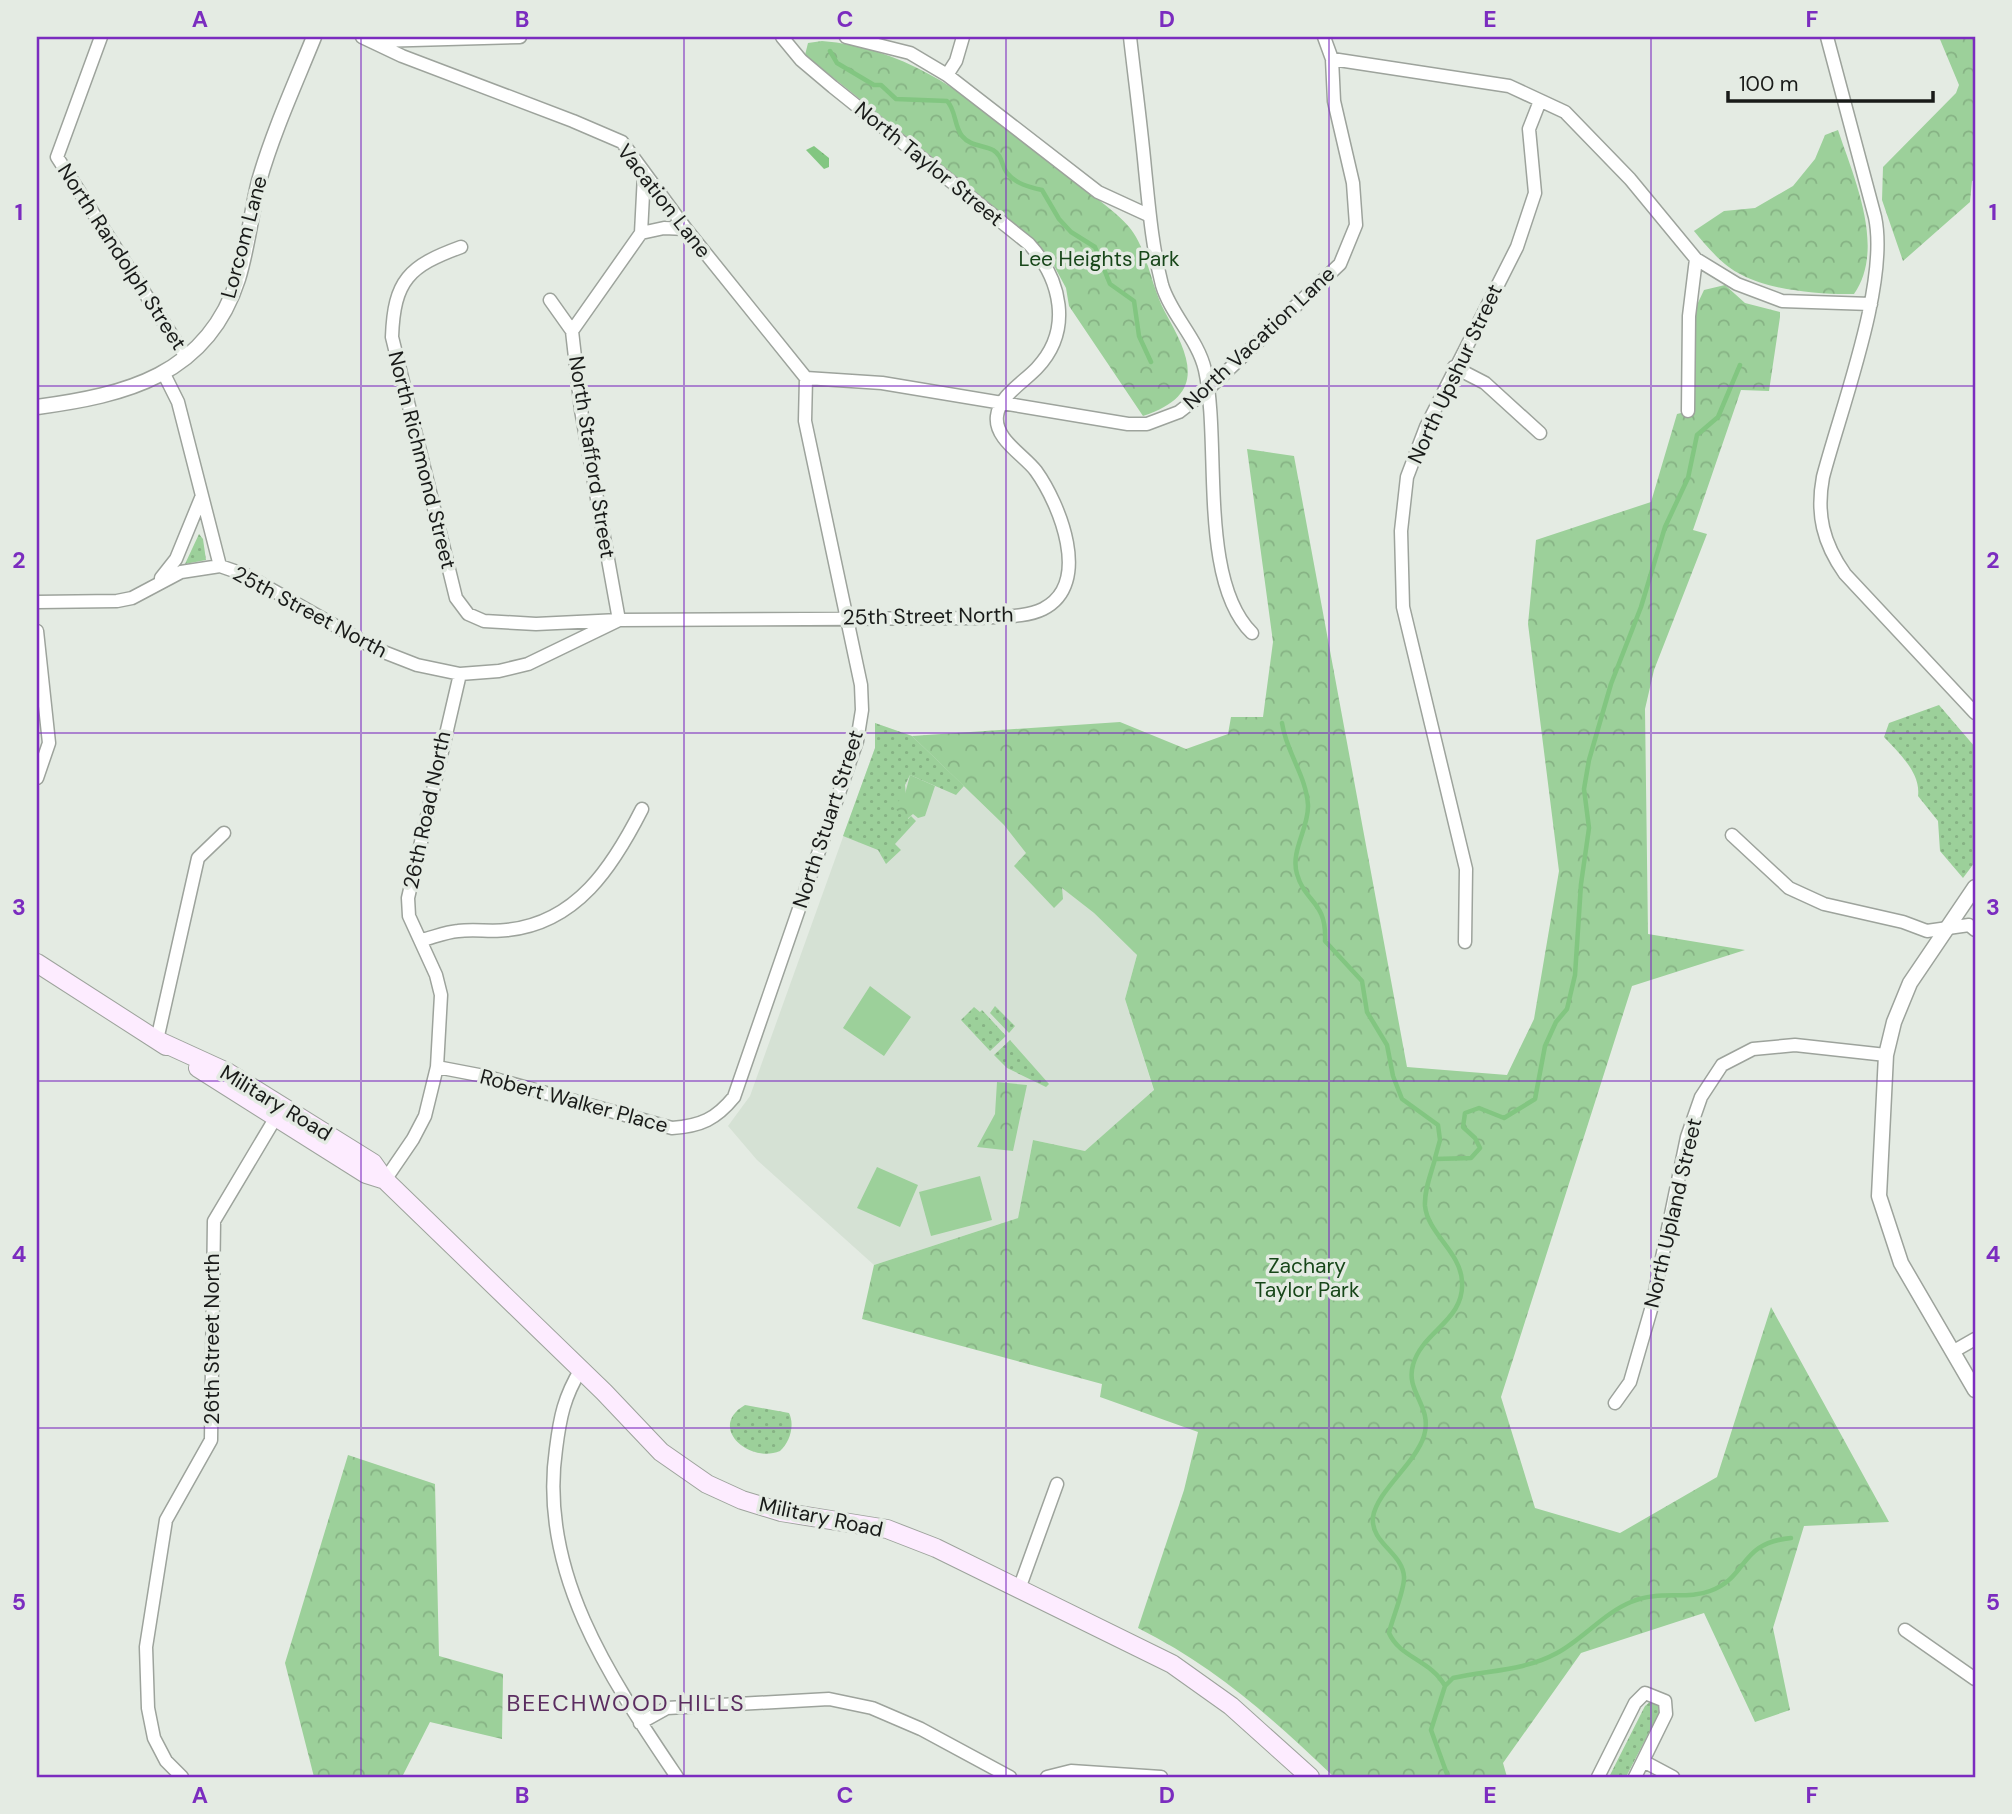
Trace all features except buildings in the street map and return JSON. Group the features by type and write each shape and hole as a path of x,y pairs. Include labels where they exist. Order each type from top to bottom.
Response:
{"main road":[{"name":"Military Road","path":"37,962 157,1040 227,1072 279,1111 373,1163 385,1181 581,1369 661,1452 707,1484 742,1500 781,1512 887,1529 936,1548 1172,1664 1258,1728 1310,1777"}],"street":[{"name":"North Randolph Street","path":"101,37 57,157 186,357"},
{"name":"Lorcom Lane","path":"37,407 94,399 132,388 164,374 186,357 216,323 237,281 265,163 314,37"},
{"name":"Vacation Lane","path":"362,37 402,56 622,142 686,229 806,378"},
{"path":"375,41 520,37"},
{"name":"North Taylor Street","path":"782,37 801,60 1029,244 1046,266 1059,300 1060,319 1055,340 1038,368 1000,405"},
{"path":"846,37 910,53 947,75 1098,192 1148,215"},
{"path":"947,75 956,61 963,37"},
{"path":"1130,37 1148,215 1163,288 1205,369 1214,433 1214,530 1226,579 1240,619 1252,633"},
{"name":"North Vacation Lane","path":"806,378 882,383 1092,420 1147,424 1179,412 1206,391 1340,264 1356,225 1353,183 1334,101 1332,59 1324,37"},
{"path":"1827,37 1878,232 1879,246 1871,304 1820,489 1824,534 1829,549 1845,574 1975,710"},
{"path":"1332,59 1509,86 1564,112 1630,179 1696,259 1737,284 1782,301 1871,304"},
{"name":"North Upshur Street","path":"1465,942 1466,869 1403,607 1401,531 1407,477 1426,427 1517,247 1535,193 1529,129 1540,101"},
{"path":"572,331 641,233 644,174"},
{"path":"641,233 664,228 686,229"},
{"name":"North Richmond Street","path":"461,247 426,260 411,271 393,307 392,337 456,598 468,614 484,621 557,625"},
{"path":"1688,411 1689,316 1696,259"},
{"name":"North Stafford Street","path":"550,300 572,331 580,410 619,620"},
{"path":"1454,367 1485,383 1540,433"},
{"name":"North Randolph Street","path":"164,374 178,402 220,566"},
{"name":"North Stuart Street","path":"711,1120 734,1097 857,741 862,710 861,685 805,421 806,378"},
{"name":"25th Street North","path":"557,625 619,620 1023,615 1044,609 1063,589 1069,560 1061,516 1034,468 1000,431 996,419 1000,405"},
{"path":"160,580 176,559 201,498"},
{"name":"25th Street North","path":"37,602 117,601 132,598 160,580 181,572 220,566 246,575 376,649 417,665 460,674 499,671 528,664 619,620"},
{"path":"37,631 49,743 37,778"},
{"name":"26th Road North","path":"385,1181 425,1116 437,1067 441,995 422,940 409,916 410,880 460,674"},
{"path":"422,940 458,931 508,930 541,923 570,907 612,863 642,809"},
{"path":"157,1040 198,858 224,833"},
{"path":"1732,835 1788,888 1825,904 1903,922 1927,931 1969,925 1975,930"},
{"path":"1975,887 1910,983 1894,1022 1886,1055 1879,1196 1901,1263 1975,1390"},
{"name":"North Upland Street","path":"1615,1403 1630,1382 1652,1306 1687,1137 1700,1097 1722,1065 1753,1049 1795,1045 1886,1055"},
{"name":"Robert Walker Place","path":"437,1067 484,1076 673,1128 695,1126 711,1120"},
{"name":"26th Street North","path":"183,1777 166,1761 154,1738 148,1708 146,1647 166,1520 211,1440 214,1220 279,1111"},
{"path":"1954,1351 1975,1339"},
{"path":"581,1369 565,1395 552,1473 554,1520 560,1555 588,1632 640,1723 677,1777"},
{"path":"1018,1589 1057,1484"},
{"path":"1905,1630 1975,1679"},
{"path":"1598,1777 1634,1703 1644,1693 1665,1701 1666,1714 1635,1777"},
{"path":"640,1723 667,1708 828,1699 872,1709 921,1729 1010,1777"},
{"path":"1643,1761 1673,1777"},
{"path":"1047,1777 1072,1772 1161,1777"}],"shaded area":[{"path":"875,723 912,736 1004,825 1061,887 1094,913 1137,955 1125,999 1154,1091 1085,1151 1033,1140 1018,1218 874,1265 757,1160 728,1126 750,1096 875,748"}],"green space":[{"path":"1939,37 1975,37 1975,180 1972,181 1970,202 1903,261 1882,200 1883,167 1956,93 1959,85"},
{"name":"Lee Heights Park","path":"822,41 859,47 893,57 925,72 984,110 1124,221 1136,237 1186,359 1188,373 1185,386 1177,397 1164,407 1143,416 1069,306 1066,288 1052,262 1019,227 805,55 808,43"},
{"path":"1838,130 1859,191 1867,235 1863,276 1854,294 1796,290 1753,280 1722,261 1694,231 1724,211 1755,208 1793,186 1815,159 1825,135"},
{"name":"Zachary Taylor Park","path":"1725,285 1745,303 1780,312 1780,317 1769,391 1741,390 1693,530 1707,534 1654,670 1645,709 1648,934 1745,950 1632,986 1501,1397 1535,1508 1620,1533 1717,1477 1771,1307 1889,1522 1804,1526 1773,1628 1790,1710 1755,1722 1704,1613 1581,1653 1503,1763 1507,1777 1334,1777 1242,1695 1193,1659 1138,1628 1184,1490 1198,1432 1100,1397 1102,1384 862,1319 874,1265 1018,1218 1033,1140 1085,1151 1154,1090 1125,999 1137,955 1094,913 1062,888 1063,899 1054,908 1014,866 1026,853 1004,825 912,736 1120,722 1186,749 1228,734 1231,717 1263,717 1273,642 1247,449 1294,456 1407,1067 1507,1075 1534,1019 1559,871 1528,624 1536,540 1651,502 1677,414 1689,411 1695,378 1696,307 1704,290"},
{"path":"199,534 203,539 206,560 185,564"},
{"path":"1939,705 1975,747 1975,862 1963,878 1940,851 1938,821 1918,796 1913,771 1884,737 1889,723"},
{"path":"875,723 912,736 964,786 956,795 910,775 905,785 908,819 911,816 916,821 895,844 901,850 886,864 878,850 843,836 875,748"},
{"path":"910,775 935,786 925,816 918,818 913,814 907,819 893,807 905,794"},
{"path":"870,986 911,1017 884,1056 843,1028"},
{"path":"995,1006 1015,1026 1009,1033 990,1013"},
{"path":"974,1007 980,1012 982,1010 1006,1036 990,1051 961,1020"},
{"path":"1010,1040 1049,1084 1046,1087 1007,1068 994,1055"},
{"path":"997,1082 1027,1085 1013,1151 977,1147 995,1114"},
{"path":"877,1167 918,1185 900,1227 857,1208"},
{"path":"980,1176 992,1220 931,1236 919,1192"},
{"path":"745,1405 789,1413 792,1423 790,1433 780,1451 768,1454 756,1452 737,1441 731,1433 730,1423 734,1414"},
{"path":"348,1455 435,1484 439,1656 503,1674 502,1739 430,1722 402,1777 314,1777 285,1663"},
{"path":"1650,1702 1658,1705 1659,1713 1626,1777 1609,1777 1645,1706"}],"water":[{"path":"814,146 829,158 829,167 824,169 806,150"}],"waterway":[{"path":"830,51 837,63 874,85 881,85 896,99 947,101 959,132 965,139 996,152 1007,173 1014,180 1042,190 1059,219 1071,232 1095,247 1110,284 1134,301 1139,336 1151,362"},
{"path":"1445,1686 1432,1670 1400,1648 1389,1633 1404,1577 1398,1561 1381,1541 1373,1526 1373,1517 1381,1497 1413,1457 1424,1436 1425,1416 1413,1383 1413,1365 1425,1343 1457,1306 1461,1295 1460,1270 1427,1216 1427,1188 1435,1159 1471,1158 1480,1148 1475,1138 1463,1127 1465,1113 1479,1108 1504,1118 1535,1099 1545,1046 1556,1022 1567,1009 1575,975 1581,884 1589,828 1584,789 1589,760 1611,684 1641,607 1665,527 1688,478 1697,435 1718,417 1740,365"},
{"path":"1282,723 1287,744 1304,784 1308,805 1296,857 1297,874 1323,918 1325,941 1362,981 1367,1012 1387,1045 1393,1076 1402,1099 1438,1125 1440,1140 1435,1158"},
{"path":"1448,1777 1431,1730 1445,1686 1453,1678 1519,1667 1545,1659 1567,1647 1621,1607 1641,1598 1692,1595 1710,1591 1732,1578 1761,1546 1791,1538"}],"district":[{"name":"BEECHWOOD HILLS","path":"626,1703"}]}
